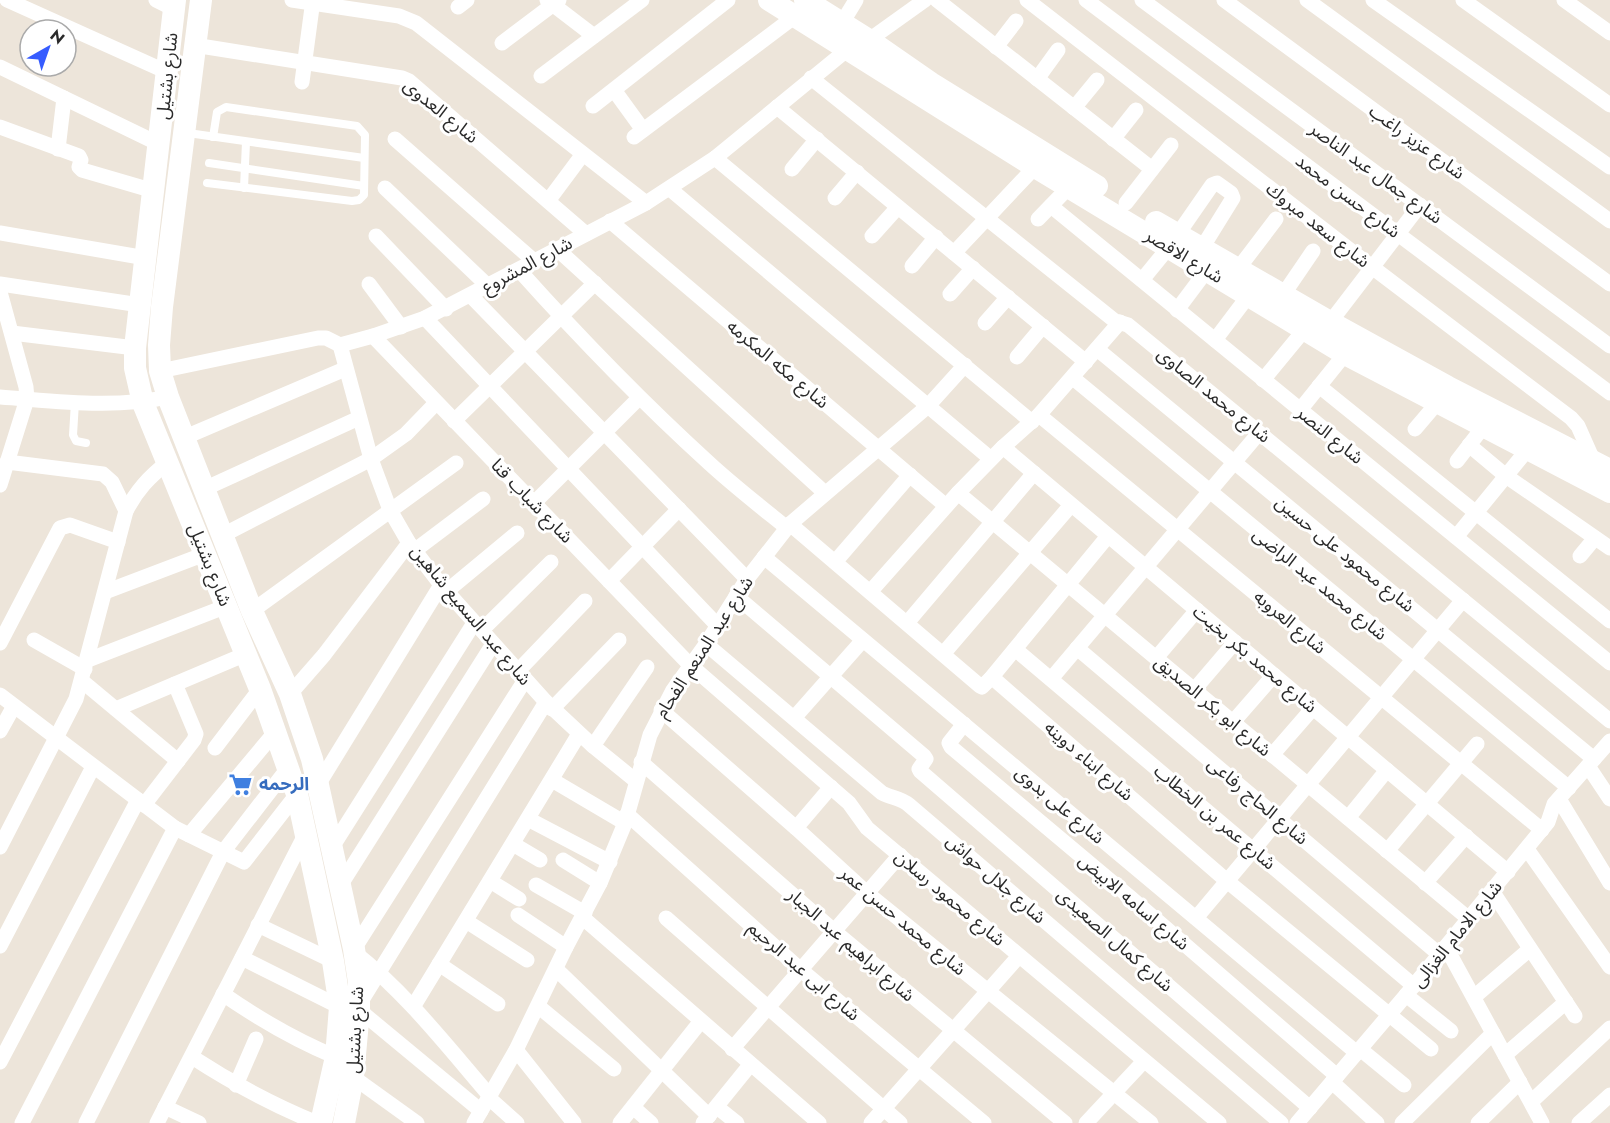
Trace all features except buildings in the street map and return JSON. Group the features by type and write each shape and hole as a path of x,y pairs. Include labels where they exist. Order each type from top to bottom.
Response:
{"street":[{"path":"8,0 167,72"},
{"name":"شارع بشتيل","path":"201,0 162,308 159,345 160,371 183,438 224,535 252,611 290,694 312,759 354,951 353,1077 344,1123"},
{"path":"292,0 399,16 416,23 646,203"},
{"path":"541,76 642,0"},
{"path":"593,106 728,0"},
{"name":"شارع الاقصر","path":"769,0 842,22 931,83 1126,204 1207,270 1249,296 1318,330 1448,387 1602,466"},
{"path":"842,22 856,0"},
{"path":"869,40 925,0"},
{"path":"937,0 1152,169"},
{"name":"شارع سعد مبروك","path":"1027,0 1576,422 1602,466"},
{"name":"شارع حسن محمد","path":"1086,0 1610,393"},
{"name":"شارع جمال عبد الناصر","path":"1142,0 1610,346"},
{"name":"شارع عزيز راغب","path":"1224,0 1610,284"},
{"path":"1307,0 1610,221"},
{"path":"1373,0 1610,167"},
{"path":"1463,0 1610,105"},
{"path":"1564,0 1582,5 1610,33"},
{"path":"302,82 312,2"},
{"path":"502,43 553,2 594,36"},
{"name":"شارع بشتيل","path":"168,3 167,72 135,348 135,368 143,403 276,731 297,794 333,961 353,1006 336,1057 319,1123"},
{"path":"614,90 639,133 799,8"},
{"name":"شارع الاقصر","path":"799,8 848,49 1069,187 1173,241 1202,248 1283,295 1345,354 1610,492"},
{"path":"996,47 1016,21"},
{"name":"شارع العدوى","path":"194,45 397,76 409,81 586,234"},
{"name":"شارع المشروع","path":"160,371 318,338 326,338 340,345 401,327 446,309 670,189 714,158 848,49"},
{"path":"1037,79 1058,50"},
{"path":"0,67 159,144"},
{"name":"شارع محمد الصاوى","path":"812,78 1115,321 1128,325 1610,721"},
{"path":"1074,108 1097,80"},
{"path":"58,148 64,98"},
{"path":"777,106 1086,362"},
{"path":"1113,139 1136,110"},
{"path":"0,127 80,156 79,167 82,170 154,191"},
{"path":"395,139 534,261"},
{"path":"792,169 817,139"},
{"path":"1126,204 1171,145"},
{"path":"548,201 583,154"},
{"name":"شارع العروبه","path":"714,158 965,365 1178,529 1542,830"},
{"path":"954,253 1035,166"},
{"path":"835,198 857,172"},
{"path":"1142,280 1173,241 1212,185 1217,183 1233,198 1202,248"},
{"path":"1038,219 1069,187"},
{"path":"385,188 488,286"},
{"path":"670,189 991,459"},
{"path":"1263,380 1318,330 1372,267 1420,205"},
{"name":"شارع النصر","path":"1051,206 1610,663"},
{"path":"872,236 898,207"},
{"path":"1238,269 1276,219"},
{"name":"شارع مكه المكرمه","path":"610,221 946,506"},
{"path":"0,233 146,258"},
{"path":"376,236 446,309"},
{"path":"912,266 936,237"},
{"path":"557,249 825,493"},
{"path":"1283,295 1313,251"},
{"path":"950,294 973,268"},
{"path":"519,270 639,398 711,465 834,562 982,687 1108,536"},
{"path":"1177,310 1207,270"},
{"path":"454,421 595,283"},
{"path":"0,284 140,305"},
{"path":"369,284 401,327"},
{"path":"0,292 26,387 27,399 0,485"},
{"path":"471,296 747,579"},
{"path":"1215,340 1249,296"},
{"path":"985,323 1008,297"},
{"path":"425,318 717,625"},
{"path":"870,592 958,493 1003,447 1036,418 1120,322"},
{"path":"1017,357 1043,326"},
{"path":"12,333 135,348"},
{"name":"شارع شباب قنا","path":"373,336 690,665"},
{"name":"شارع عبد السميع شاهين","path":"340,345 371,459 390,510 412,547 444,588 521,676 579,734 636,781"},
{"name":"شارع محمود على حسين","path":"1097,349 1438,630 1591,762 1610,799"},
{"path":"1300,410 1345,354"},
{"name":"شارع عبد المنعم الفحام","path":"483,1107 516,1050 610,862 626,819 650,735 662,710 690,665 747,579 789,526 928,406 965,365"},
{"path":"183,438 345,369"},
{"name":"شارع محمد عبد الراضى","path":"1073,378 1413,660 1564,794"},
{"path":"1319,386 1610,621"},
{"path":"0,396 121,405 168,398"},
{"path":"534,503 639,398"},
{"path":"1415,429 1438,402"},
{"path":"224,535 371,459 406,434 436,403"},
{"path":"204,489 359,418"},
{"path":"1457,461 1484,426"},
{"path":"1051,679 1259,433"},
{"path":"1469,445 1506,476 1610,549"},
{"name":"شارع محمد بكر بخيت","path":"1003,447 1508,872"},
{"path":"1456,537 1528,449"},
{"path":"7,462 103,474 112,482 126,511"},
{"path":"0,847 76,699 126,511 135,494 167,463"},
{"path":"252,611 456,463"},
{"path":"907,623 1034,473"},
{"path":"834,562 910,475"},
{"name":"شارع ابو بكر الصديق","path":"958,493 1469,920"},
{"path":"290,694 412,547 483,499"},
{"path":"943,654 1071,505"},
{"path":"609,581 679,509"},
{"path":"0,643 60,528 70,525 118,542"},
{"path":"318,785 444,588 517,533"},
{"path":"1580,556 1595,538"},
{"path":"105,592 205,554"},
{"name":"شارع على بدوى","path":"764,557 1196,918 1404,1085"},
{"path":"331,849 478,626 551,562"},
{"path":"736,597 831,677"},
{"path":"1196,918 1463,600"},
{"path":"483,1107 413,1007 379,972 354,951 521,676 585,601"},
{"path":"85,670 227,606"},
{"path":"1156,658 1197,610"},
{"path":"34,640 85,670 116,709 178,761"},
{"path":"353,1006 379,972 549,705 618,640"},
{"path":"794,718 863,640"},
{"path":"1194,690 1235,642"},
{"path":"340,886 493,644"},
{"name":"شارع جلال حواش","path":"706,644 882,793 903,800 1281,1123"},
{"name":"شارع الحاج رفاعى","path":"1077,648 1279,819 1443,951"},
{"name":"شارع عمر بن الخطاب","path":"1015,649 1253,850 1410,990 1451,1031"},
{"path":"116,709 246,654"},
{"name":"شارع محمود رسلان","path":"690,665 831,787 854,809 867,828 1219,1123"},
{"path":"593,746 647,667"},
{"path":"1233,723 1274,675"},
{"name":"شارع كمال الصعيدى","path":"831,677 924,756 926,759 920,771 1302,1119"},
{"name":"شارع ابناء دوينه","path":"991,678 1227,881 1431,1049"},
{"path":"0,1062 141,802 194,740 196,734 175,684"},
{"path":"215,748 260,689"},
{"path":"0,695 182,831 244,862 297,794"},
{"path":"0,731 14,706"},
{"path":"1272,755 1313,708"},
{"name":"شارع محمد حسن عمر","path":"662,710 867,893 1151,1123"},
{"name":"شارع اسامه الابيض","path":"964,724 949,743 951,747 1131,898 1335,1079"},
{"path":"22,1123 182,831 276,731"},
{"path":"413,1007 579,734"},
{"name":"شارع الامام الغزالى","path":"1302,1119 1527,849 1548,822 1554,804 1610,742"},
{"path":"1386,851 1477,744"},
{"name":"شارع ابراهيم عبد الجبار","path":"641,762 834,931 1065,1123"},
{"path":"0,946 93,766"},
{"path":"86,1123 223,852 288,768"},
{"path":"1348,818 1387,770"},
{"name":"شارع ابى عبد الرحيم","path":"552,780 626,819 918,1070 984,1123"},
{"path":"796,828 831,787"},
{"path":"1564,794 1606,866 1610,883"},
{"path":"528,819 610,862"},
{"path":"157,1123 306,833"},
{"path":"1425,883 1466,837"},
{"path":"513,844 540,860"},
{"path":"1527,849 1610,967"},
{"path":"732,1049 900,855"},
{"path":"563,860 600,882"},
{"path":"490,881 519,898"},
{"path":"537,885 583,915 750,1065 819,1123"},
{"path":"1492,891 1575,1016"},
{"path":"518,915 566,947"},
{"path":"666,918 900,1123"},
{"path":"466,921 526,960"},
{"path":"258,925 333,961"},
{"path":"1474,997 1530,949"},
{"path":"1443,951 1474,997 1540,1122"},
{"path":"871,1123 1019,956"},
{"path":"242,958 353,1006 483,1107 517,1123"},
{"path":"439,964 498,1004"},
{"path":"556,969 710,1115 737,1123"},
{"path":"223,994 259,1019 296,1040 336,1057"},
{"path":"1505,1055 1566,1002"},
{"path":"538,1006 614,1069"},
{"path":"620,1123 701,1021"},
{"path":"1531,1102 1610,1028"},
{"path":"1402,1123 1493,1033"},
{"path":"236,1085 256,1039"},
{"path":"516,1050 574,1123"},
{"path":"192,1057 236,1085 277,1107 319,1123"},
{"path":"1086,1123 1144,1061"},
{"path":"710,1115 750,1065"},
{"path":"353,1077 417,1123"},
{"path":"1335,1079 1377,1123"},
{"path":"1478,1123 1520,1082"},
{"path":"1579,1123 1610,1095"},
{"path":"165,1107 199,1123"},
{"path":"633,1107 651,1123"}],"lane":[{"path":"207,183 352,201 359,200 364,195 365,135 357,126 226,107 218,112 213,137"},
{"path":"183,133 364,158"},
{"path":"244,188 246,142"},
{"path":"209,163 364,186"},
{"path":"75,402 73,435 76,441 86,443"}],"place":[{"name":"الرحمه","path":"241,784"}]}
